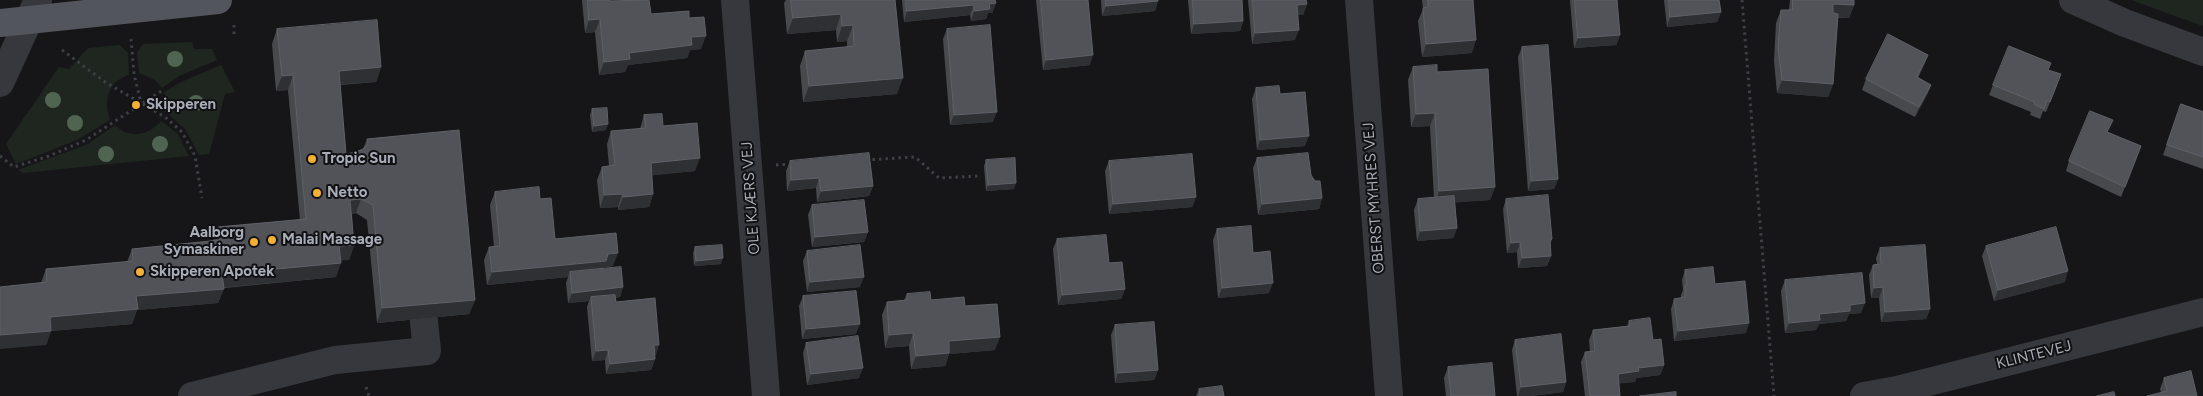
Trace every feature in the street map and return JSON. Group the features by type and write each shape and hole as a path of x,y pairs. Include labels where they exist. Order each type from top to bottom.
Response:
{"main road":[{"path":"0,23 34,10 218,0"}],"street":[{"name":"OLE KJÆRS VEJ","path":"735,0 766,396"},
{"name":"OBERST MYHRES VEJ","path":"1360,0 1389,396"},
{"path":"2073,0 2125,23 2203,52"},
{"path":"0,83 34,10"},
{"path":"192,396 335,360 426,351 418,256"},
{"name":"KLINTEVEJ","path":"1864,396 2203,312"}],"path":[{"path":"1742,0 1774,396"},
{"path":"131,38 134,74 141,103"},
{"path":"62,50 106,82 165,117 182,132 195,156 202,198"},
{"path":"0,156 14,167 49,156 86,140 163,90"},
{"path":"857,160 915,157 940,178 979,176"},
{"path":"748,166 799,163"}],"shaded area":[{"path":"2131,0 2203,0 2203,26"},
{"path":"192,42 194,49 212,49 217,60 179,76 162,88 155,80 139,73 137,53 143,44"},
{"path":"120,45 128,53 129,75 116,82 109,93 107,106 110,120 77,140 16,164 6,144 59,67 69,69 88,48"},
{"path":"221,65 235,92 225,94 209,154 199,155 185,129 166,112 167,102 164,92 179,83"},
{"path":"161,121 178,134 189,156 23,173 18,170 88,144 115,125 127,133 139,134 151,130"}],"building":[{"path":"588,0 649,0 651,14 689,11 689,18 704,17 706,36 691,37 692,45 629,53 630,59 604,62 600,19 589,20"},
{"path":"791,0 895,0 903,78 809,86 805,51 854,46 853,25 842,26 841,14 793,18"},
{"path":"906,0 995,0 996,3 989,4 990,9 974,11 974,5 907,11"},
{"path":"1041,0 1088,0 1093,55 1046,60"},
{"path":"1106,0 1158,0 1158,1 1106,6"},
{"path":"1193,0 1242,0 1243,21 1194,24"},
{"path":"1253,0 1306,0 1307,4 1297,5 1299,30 1255,33"},
{"path":"1428,0 1473,0 1476,40 1426,44 1423,8 1428,7"},
{"path":"1575,0 1617,0 1620,35 1578,38"},
{"path":"1669,0 1719,0 1721,12 1670,17"},
{"path":"1793,0 1854,0 1854,5 1833,4 1833,13 1838,14 1833,84 1782,80 1778,48 1781,10 1792,10"},
{"path":"377,20 381,67 339,71 346,154 363,149 368,144 367,139 459,130 475,300 382,308 373,205 361,199 350,200 354,245 339,246 341,263 222,274 224,289 136,296 138,309 50,317 51,331 0,335 0,287 47,282 46,269 133,261 132,249 220,240 218,227 306,219 293,75 282,76 277,29"},
{"path":"990,25 997,112 954,115 947,29"},
{"path":"1888,34 1928,55 1917,77 1931,85 1919,107 1866,79"},
{"path":"1548,45 1558,179 1531,181 1522,47"},
{"path":"2009,46 2051,63 2048,70 2061,74 2050,102 2047,100 2044,109 2034,104 2035,102 1993,85"},
{"path":"1437,65 1437,72 1488,69 1495,187 1439,191 1435,113 1416,114 1413,67"},
{"path":"1279,86 1280,94 1305,92 1309,136 1260,140 1256,88"},
{"path":"2181,104 2203,112 2203,157 2167,145"},
{"path":"607,108 608,124 594,126 592,109"},
{"path":"2090,111 2113,120 2107,132 2141,146 2125,187 2069,161"},
{"path":"662,114 663,126 697,123 700,158 651,163 653,194 623,197 622,194 604,195 602,167 615,165 611,131 646,128 644,115"},
{"path":"869,153 873,186 821,191 819,178 791,180 790,161"},
{"path":"1308,153 1311,175 1315,181 1320,181 1322,198 1262,204 1257,158"},
{"path":"1192,154 1196,197 1113,204 1109,161"},
{"path":"1015,158 1016,183 988,185 986,160"},
{"path":"539,187 540,199 551,198 555,239 616,233 618,253 608,254 606,261 492,272 489,247 500,246 495,192"},
{"path":"1548,195 1552,239 1550,240 1551,256 1522,258 1520,242 1511,243 1506,199"},
{"path":"1454,196 1457,228 1420,231 1418,199"},
{"path":"864,200 868,232 815,237 812,205"},
{"path":"1251,226 1253,253 1270,251 1273,283 1222,288 1217,229"},
{"path":"2056,227 2068,271 1998,290 1986,246"},
{"path":"1106,235 1109,263 1122,262 1125,289 1062,295 1057,239"},
{"path":"722,245 723,258 696,261 695,247"},
{"path":"860,245 864,277 810,282 807,251"},
{"path":"1925,245 1930,309 1885,312 1883,287 1874,288 1873,265 1881,264 1880,248"},
{"path":"621,267 623,287 572,293 570,272"},
{"path":"1713,267 1715,284 1745,281 1749,323 1678,331 1674,299 1685,297 1685,285 1687,285 1685,270"},
{"path":"1862,273 1865,303 1850,305 1850,311 1819,314 1820,320 1789,323 1785,280"},
{"path":"856,291 860,324 806,329 803,296"},
{"path":"930,292 931,300 964,297 965,306 997,304 1000,337 949,341 949,353 916,356 913,333 889,335 887,302 907,300 907,294"},
{"path":"615,295 616,302 655,298 659,345 654,345 655,359 610,364 608,350 596,351 591,297"},
{"path":"1650,318 1653,340 1661,339 1664,365 1638,368 1639,371 1618,374 1620,396 1590,396 1585,352 1595,351 1593,330 1630,326 1629,321"},
{"path":"1154,322 1158,370 1118,373 1115,325"},
{"path":"1561,334 1566,382 1521,387 1515,340"},
{"path":"858,336 863,368 811,374 806,343"},
{"path":"1492,363 1495,396 1451,396 1448,367"},
{"path":"2191,371 2197,396 2147,396 2167,391 2164,378"},
{"path":"1222,386 1224,396 1200,396 1199,389"},
{"path":"1676,392 1676,396 1640,396"},
{"path":"2114,392 2115,396 2097,396"}],"place":[{"name":"Skipperen","path":"136,105"},
{"name":"Tropic Sun","path":"312,159"},
{"name":"Netto","path":"317,193"},
{"name":"Malai Massage","path":"272,240"},
{"name":"Aalborg Symaskiner","path":"254,242"},
{"name":"Skipperen Apotek","path":"140,272"}]}
